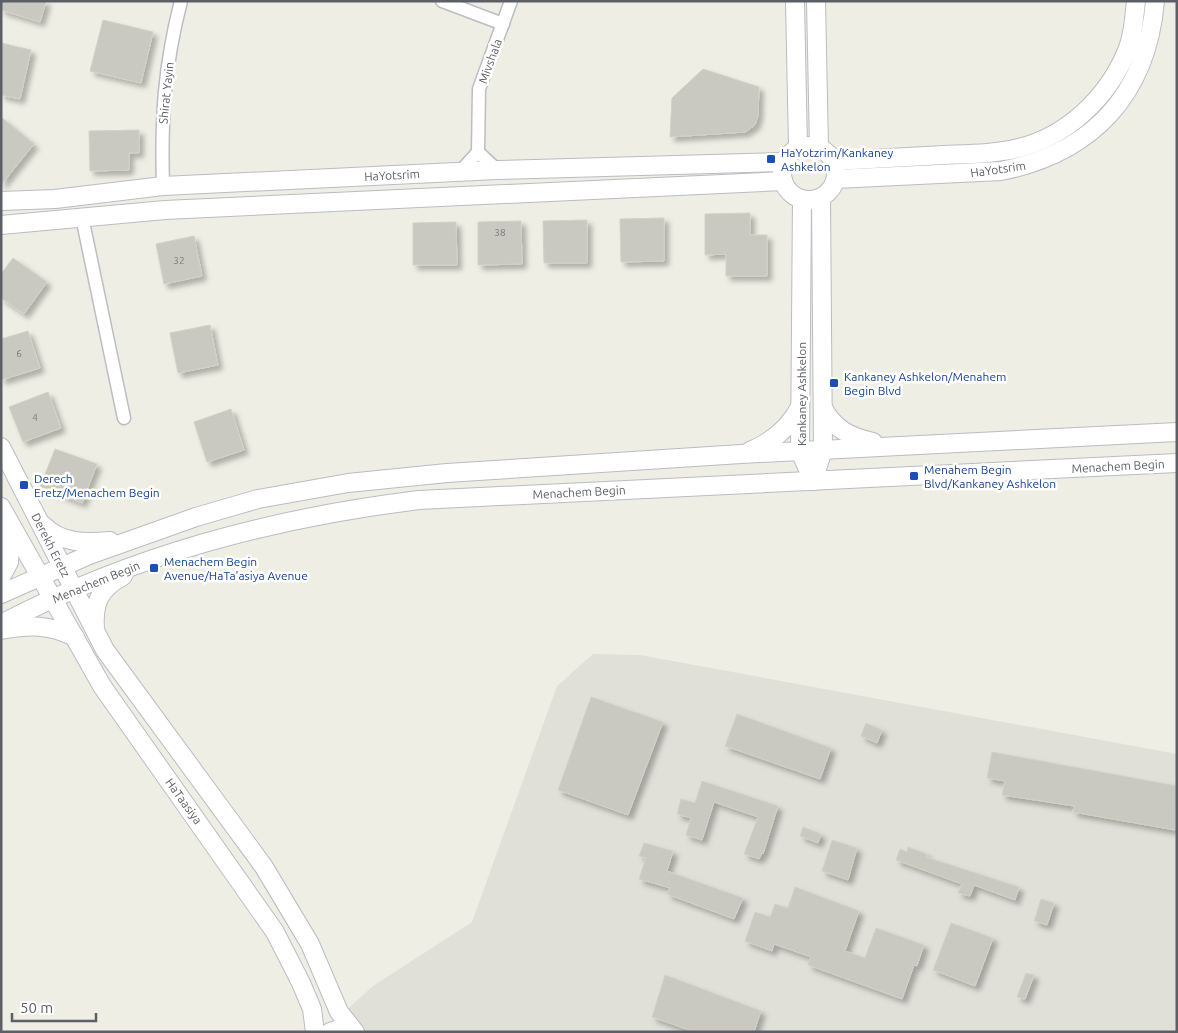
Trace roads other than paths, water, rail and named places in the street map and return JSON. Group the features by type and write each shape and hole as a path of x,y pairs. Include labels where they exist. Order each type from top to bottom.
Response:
{"street":[{"name":"Shirat Yayin","path":"163,186 163,102 168,62 181,1"},
{"path":"442,1 504,24"},
{"name":"Mivshala","path":"478,152 479,89 511,1"},
{"path":"794,1 798,148"},
{"path":"816,1 819,148"},
{"name":"HaYotsrim","path":"834,161 998,152 1045,139 1070,125 1092,106 1113,79 1126,52 1134,24 1136,1"},
{"name":"HaYotsrim","path":"836,179 1001,171 1025,166 1053,156 1081,140 1105,119 1129,89 1144,59 1152,27 1155,1"},
{"path":"809,146 819,148 834,161 836,179 829,192 821,198 802,199 794,195 783,182 784,162 798,148 809,146"},
{"path":"460,172 478,152 497,170"},
{"name":"HaYotsrim","path":"1,201 56,199 163,186 497,170 784,162"},
{"name":"HaYotsrim","path":"1,225 165,210 783,182"},
{"name":"Kankaney Ashkelon","path":"813,481 823,450 821,198"},
{"name":"Kankaney Ashkelon","path":"802,199 800,451 813,481"},
{"path":"82,217 124,418"},
{"path":"742,454 762,446 780,434 793,421 800,407"},
{"path":"823,408 830,420 840,430 872,442 899,446"},
{"path":"1,594 62,566 130,539 258,499 348,483 447,472 742,454 1177,432"},
{"name":"Derekh Eretz","path":"1,447 73,590"},
{"name":"Menachem Begin","path":"1,624 73,590 152,559 263,527 347,508 410,501 1177,463"},
{"name":"Derekh Eretz","path":"1,507 39,576"},
{"path":"37,519 60,538 75,542 130,539"},
{"path":"1,577 9,562 11,526"},
{"path":"95,633 96,602 105,590 118,579 152,559"},
{"name":"HaTaasiya","path":"39,576 102,686 275,932 312,1009 315,1032"},
{"name":"HaTaasiya","path":"73,590 95,633 119,672 264,867 293,912 310,944 339,1012 354,1032"},
{"path":"1,630 38,625 56,628 75,637"},
{"path":"330,1032 340,1029 354,1032"}],"place":[{"name":"HaYotzrim/Kankaney Ashkelon","path":"771,159"},
{"name":"Kankaney Ashkelon/Menahem Begin Blvd","path":"834,383"},
{"name":"Menahem Begin Blvd/Kankaney Ashkelon","path":"914,476"},
{"name":"Derech Eretz/Menachem Begin","path":"24,485"},
{"name":"Menachem Begin Avenue/HaTa'asiya Avenue","path":"154,568"}]}
